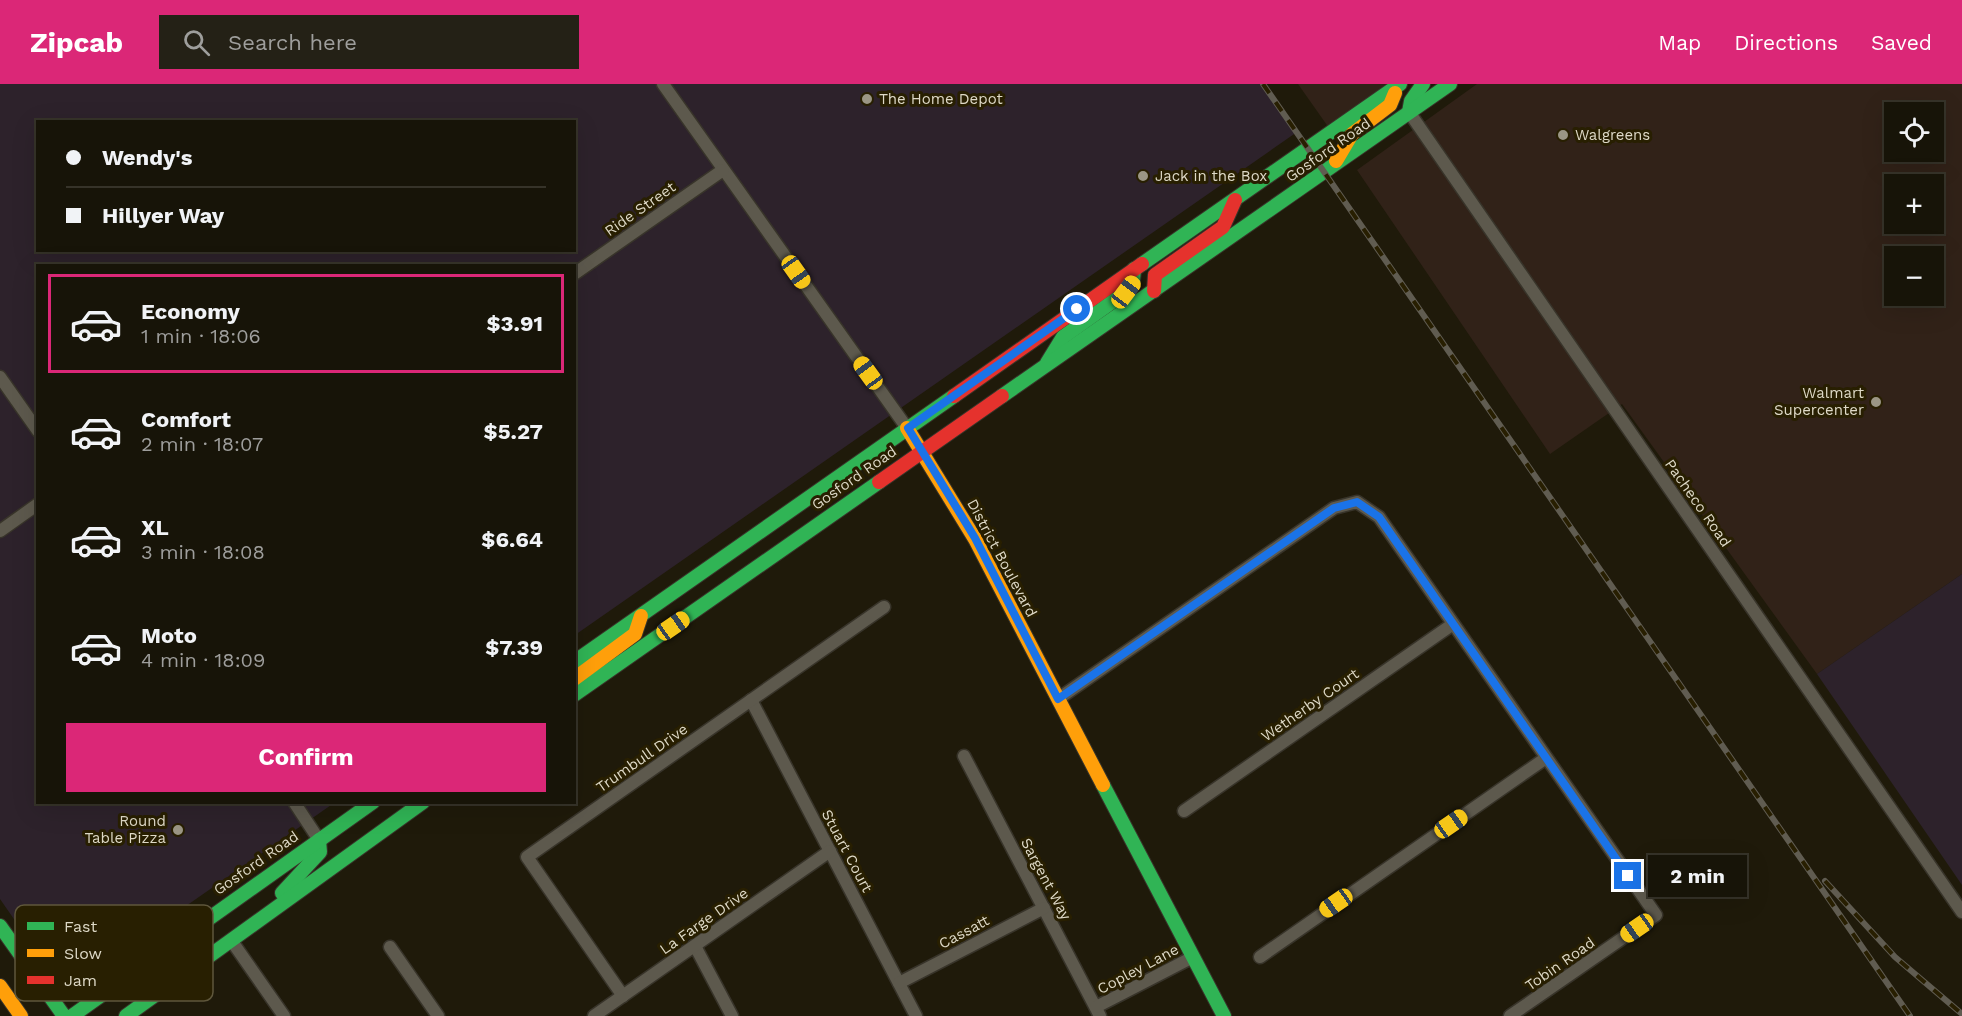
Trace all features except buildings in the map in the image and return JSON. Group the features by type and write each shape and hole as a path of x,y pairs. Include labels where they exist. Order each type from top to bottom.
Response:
{"main road":[{"path":"1409,112 1411,101 1423,84"},
{"name":"Gosford Road","path":"576,693 1450,84"},
{"path":"1332,166 1352,134 1390,105 1399,85"},
{"name":"Gosford Road","path":"576,661 1399,85"},
{"path":"1154,291 1155,275 1223,226 1235,199"},
{"path":"1044,368 1063,337 1126,292 1133,282 1134,269"},
{"name":"District Boulevard","path":"908,428 975,538 1224,1016"},
{"path":"576,678 635,634 640,616"},
{"name":"Gosford Road","path":"213,916 370,804"},
{"path":"213,953 420,804"},
{"path":"245,929 311,865 320,852 319,840"},
{"path":"0,926 15,947"},
{"path":"0,986 21,1016"},
{"path":"53,1001 64,1016"},
{"name":"Gosford Road","path":"72,1016 93,1001"},
{"path":"126,1016 147,1001"}],"street":[{"name":"District Boulevard","path":"663,84 908,428"},
{"name":"Pacheco Road","path":"1409,112 1962,912"},
{"name":"Ride Street","path":"576,273 723,170"},
{"path":"0,377 36,428"},
{"path":"1058,699 1334,508 1357,502 1379,517 1546,758 1260,957"},
{"path":"0,531 36,505"},
{"name":"Trumbull Drive","path":"623,996 527,858 884,607"},
{"name":"Wetherby Court","path":"1184,811 1453,624"},
{"name":"Stuart Court","path":"751,700 916,1016"},
{"name":"Sargent Way","path":"964,756 1098,1012"},
{"name":"Tobin Road","path":"1510,1016 1656,915 1546,758"},
{"path":"295,804 319,840"},
{"name":"La Farge Drive","path":"594,1016 830,851"},
{"name":"Cassatt","path":"899,984 1044,908"},
{"path":"231,940 284,1016"},
{"path":"695,946 732,1016"},
{"path":"390,947 438,1016"},
{"name":"Copley Lane","path":"1098,1012 1193,957"}],"shaded area":[{"path":"0,84 1264,84 1297,132 576,634 576,264 36,264 36,804 333,804 187,905 15,905 15,921 0,899"},
{"path":"1298,84 1386,84 1329,128"},
{"path":"1477,84 1962,84 1962,574 1817,674 1622,404 1550,454 1357,170"},
{"path":"1962,574 1962,885 1817,674"}],"railway":[{"path":"1263,84 1910,1016"},
{"path":"1825,881 1895,957 1962,1014"}],"traffic: fast":[{"path":"1142,264 1400,84"},
{"path":"1409,112 1411,101 1423,84"},
{"path":"1002,396 1450,84"},
{"path":"1047,363 1063,337 1126,292 1133,282 1134,269"},
{"path":"576,661 954,396"},
{"path":"576,694 879,482"},
{"path":"1103,785 1224,1016"},
{"path":"213,916 370,804"},
{"path":"213,953 420,804"},
{"path":"282,893 320,852 319,840"},
{"path":"0,926 15,947"},
{"path":"53,1001 64,1016"},
{"path":"72,1016 93,1001"},
{"path":"126,1016 147,1001"}],"traffic: slow":[{"path":"1336,161 1352,134 1390,105 1395,93"},
{"path":"907,428 975,539 1103,785"},
{"path":"576,678 635,634 641,616"},
{"path":"0,986 21,1016"}],"traffic: jam":[{"path":"1154,291 1155,275 1223,227 1235,200"},
{"path":"954,396 1142,264"},
{"path":"879,482 1002,396"}],"place":[{"name":"The Home Depot","path":"867,99"},
{"name":"Walgreens","path":"1563,135"},
{"name":"Jack in the Box","path":"1143,176"},
{"name":"Walmart Supercenter","path":"1876,402"},
{"name":"Round Table Pizza","path":"178,830"}],"route":[{"path":"1077,309 908,428 975,538 1058,699 1334,508 1357,502 1379,517 1628,876"}]}
